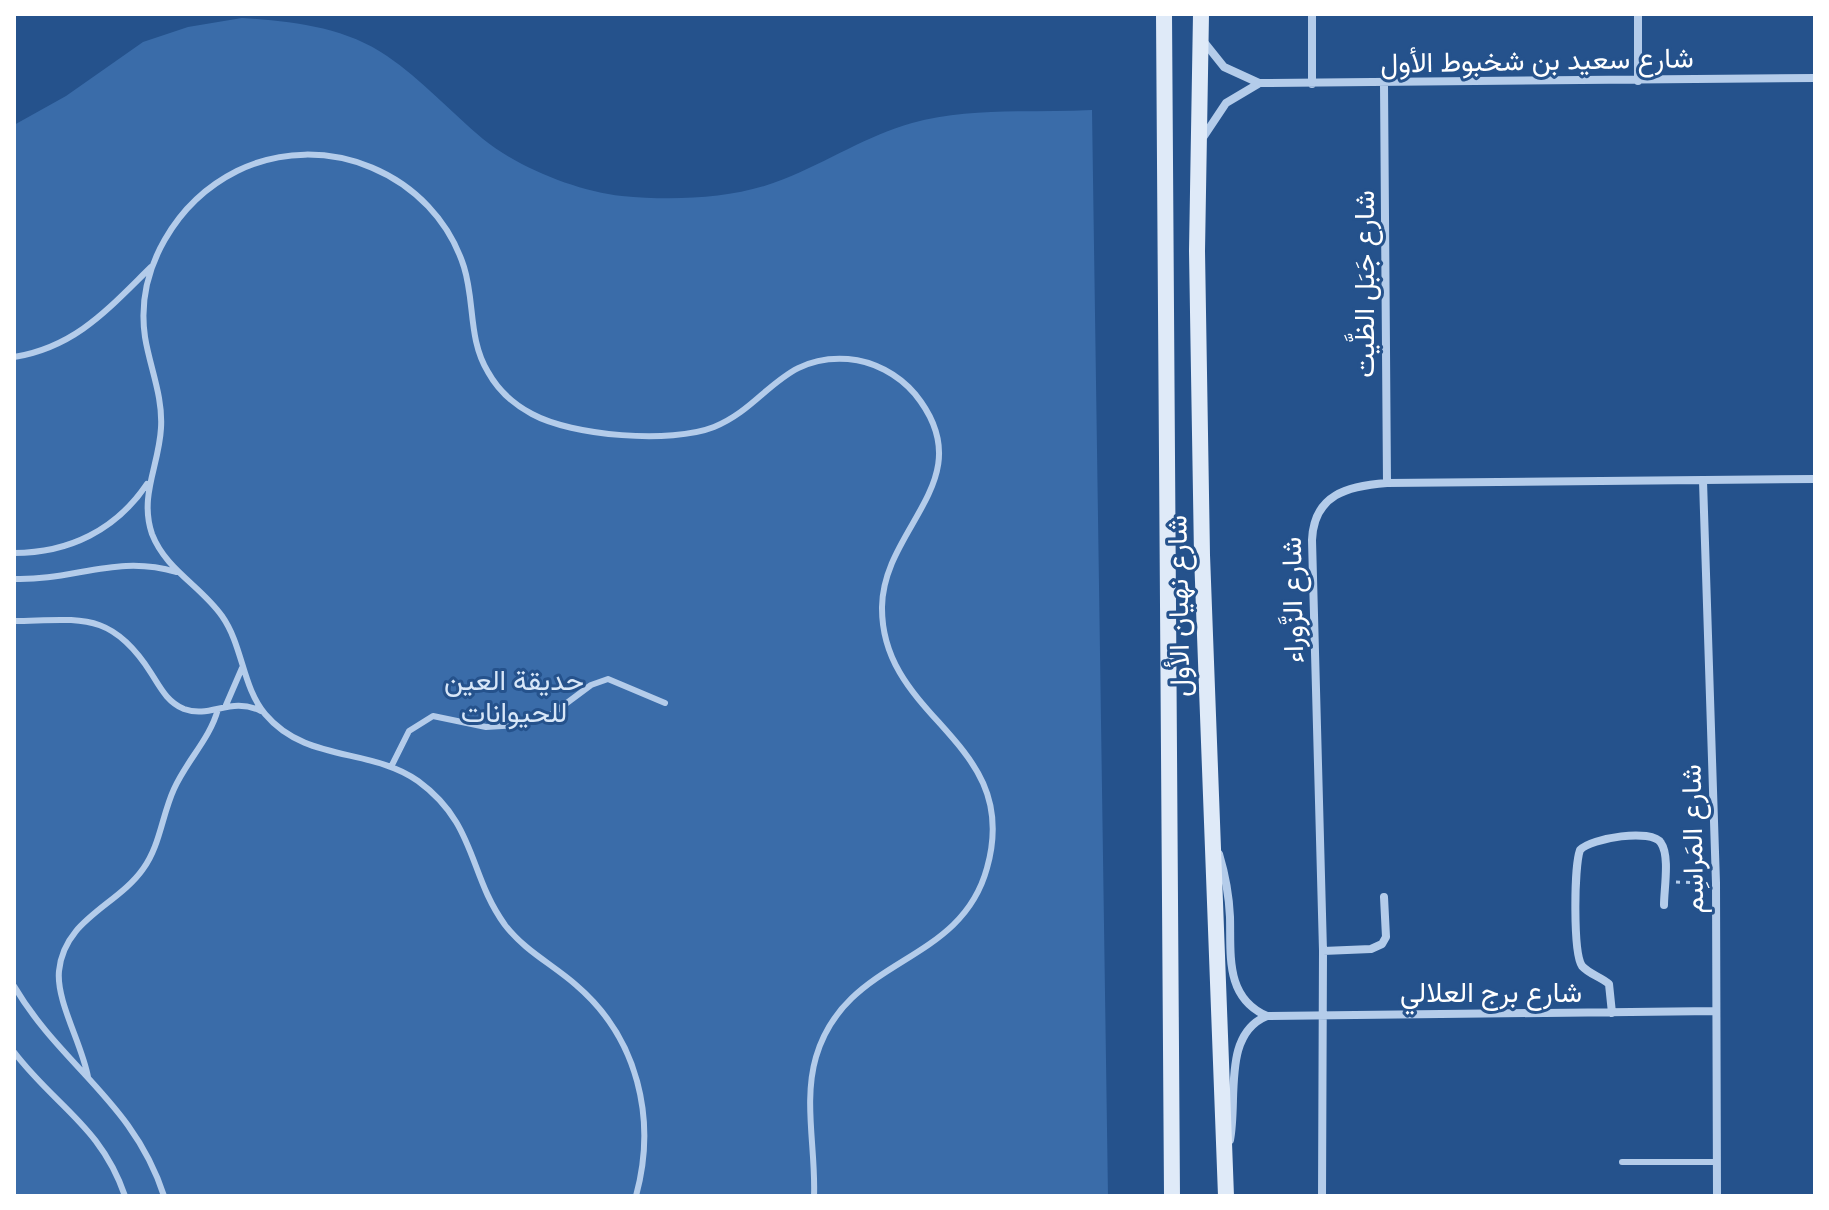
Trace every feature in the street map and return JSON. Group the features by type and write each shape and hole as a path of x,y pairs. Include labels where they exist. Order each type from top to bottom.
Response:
{"main road":[{"name":"شارع نهيان الأول","path":"1164,14 1172,1196"},
{"name":"شارع نهيان الأول","path":"1201,14 1202,539 1209,829 1226,1196"}],"street":[{"path":"1312,14 1312,84"},
{"path":"1638,14 1638,81"},
{"name":"شارع سعيد بن شخبوط الأول","path":"1201,35 1224,67 1259,83 1815,78"},
{"path":"1199,153 1214,116 1240,92 1259,83"},
{"name":"شارع جَبَل الظَّيت","path":"1384,84 1387,483"},
{"name":"شارع الزَّوراء","path":"1322,1196 1323,951 1312,526 1316,513 1335,493 1362,485 1387,483 1815,479"},
{"name":"شارع المَراسِم","path":"1703,481 1716,883 1717,1196"},
{"path":"1209,829 1227,888 1234,982 1246,1003 1267,1016"},
{"path":"1612,1013 1609,984 1589,972 1579,961 1577,872 1580,850 1595,840 1654,837 1664,849 1664,905"},
{"path":"1323,951 1375,948 1382,944 1386,937 1384,897"},
{"name":"شارع برج العلالي","path":"1267,1016 1716,1011"},
{"path":"1225,1163 1234,1113 1238,1045 1252,1024 1267,1016"}],"lane":[{"path":"14,357 59,344 86,329 112,308 153,264 184,212 219,181 247,166 279,157 330,155 385,173 417,195 441,222 464,267 473,334 483,364 511,400 536,416 564,426 623,434 683,436 712,428 738,415 788,371 814,362 842,358 881,368 904,382 921,403 937,442 937,472 929,500 903,536 889,567 882,601 885,636 904,685 958,740 978,769 992,817 991,850 982,882 958,922 934,943 861,987 829,1025 817,1053 811,1082 814,1196"},
{"path":"153,264 145,299 144,324 162,420 158,452 146,499 150,526 160,551 217,610 234,636 242,665 264,713 282,731 307,746 391,767 422,784 449,809 469,841 487,892 503,922 525,947 583,991 617,1033 638,1081 645,1116 645,1155 636,1196"},
{"path":"14,553 46,550 91,536 126,510 149,481"},
{"path":"14,579 70,576 124,563 147,564 177,572"},
{"path":"14,621 74,618 103,625 131,647 176,705 195,712 241,704 264,713"},
{"path":"226,705 242,665"},
{"path":"391,767 409,731 433,716 486,727 518,725 552,714 591,685 608,679 665,703"},
{"path":"88,1077 77,1034 60,991 62,956 71,936 145,868 174,789 208,736 218,709"},
{"path":"14,986 44,1030 113,1102 139,1137 164,1196"},
{"path":"14,1052 30,1073 85,1124 101,1144 125,1196"},
{"path":"1622,1162 1717,1162"}],"path":[{"path":"1664,882 1716,883"}],"green space":[{"name":"حديقة العين للحيوانات","path":"242,18 317,27 354,38 400,65 497,150 568,183 622,196 683,198 746,191 784,179 896,128 934,118 979,113 1092,110 1108,1196 14,1196 14,125 66,96 143,42 188,27"}]}
